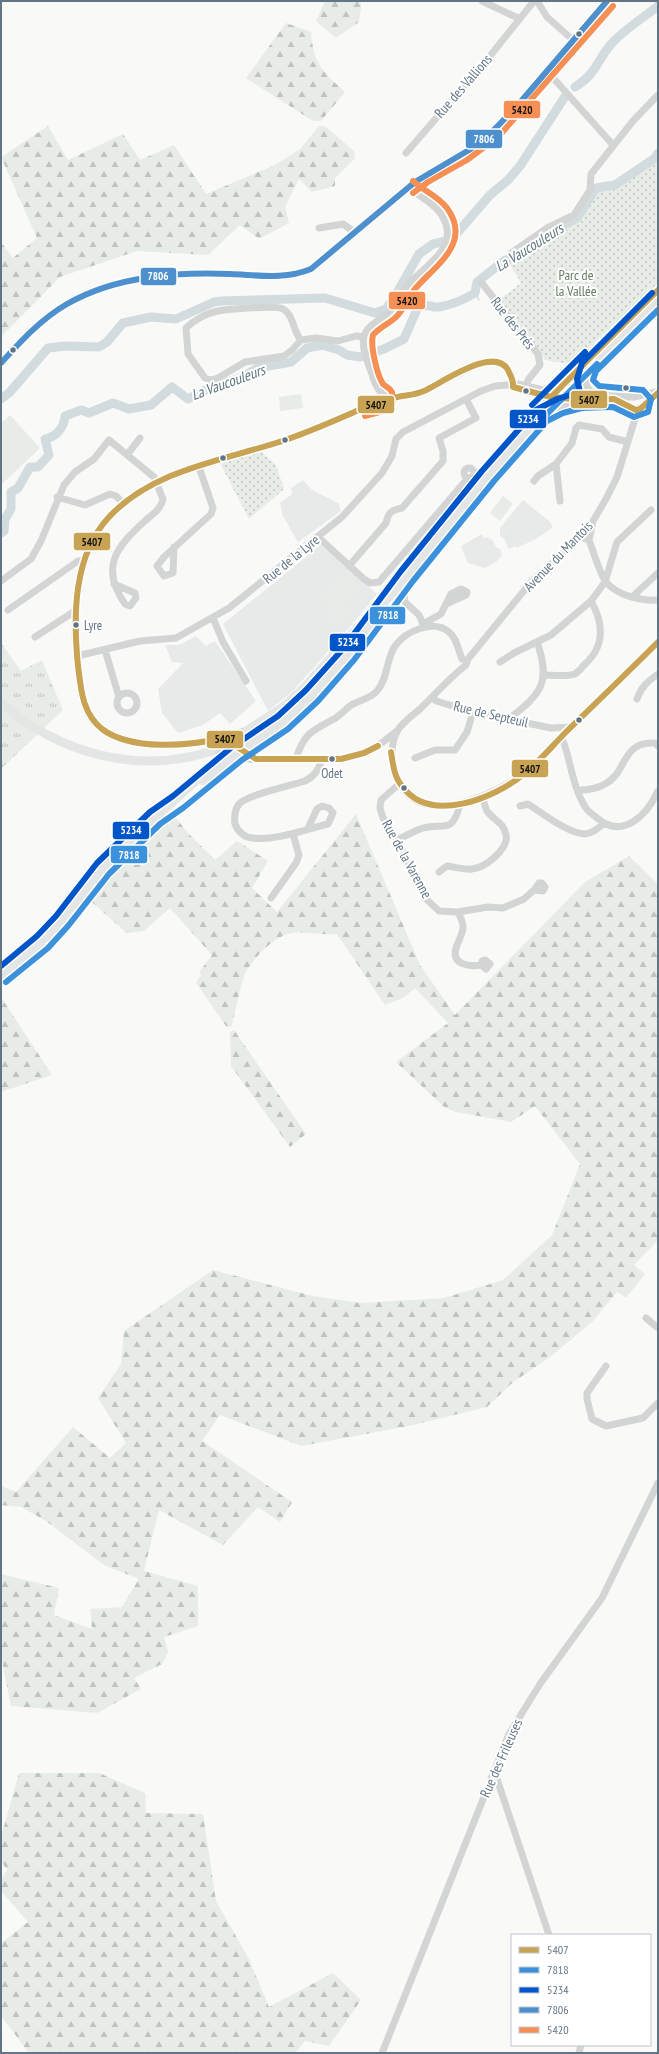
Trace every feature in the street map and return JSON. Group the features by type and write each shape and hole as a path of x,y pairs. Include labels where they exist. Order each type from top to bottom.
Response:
{"main road":[{"path":"260,729 280,715 310,688 407,576 491,473 542,415 557,395 658,290"},
{"path":"1,976 47,937 103,869 155,818 248,730 283,707 313,678 359,626 371,617 397,579 444,519 529,421 544,405 589,367 658,299"},
{"path":"155,818 283,722 312,696 348,655 407,576"},
{"path":"1,703 26,723 48,736 95,754 125,760 160,761 186,758 211,746"}],"street":[{"path":"482,1 520,20"},
{"name":"Rue des Vallions","path":"406,153 520,20 534,1"},
{"path":"537,1 547,17 573,40"},
{"path":"1,363 44,320 61,307 96,289 137,278 232,274 274,277 295,274 310,269 356,233 408,187 424,175 462,154 488,136 547,71 607,1"},
{"path":"547,71 613,145"},
{"path":"508,260 510,253 547,228 574,215 590,190 591,174 633,121 658,95"},
{"path":"380,397 364,349 363,337 366,330 391,310 407,286 438,257 445,246 447,236 444,222 437,209 408,187"},
{"path":"319,228 342,224 356,233"},
{"name":"Rue des Prés","path":"481,282 538,354 540,365 528,380 526,389"},
{"path":"301,340 297,336 289,314 284,309 278,307 219,311 191,323 186,328 188,354 205,378 211,380 218,378 245,362 284,356 301,340 316,338 338,341 356,336 363,337"},
{"path":"222,756 221,748 211,746 179,746 134,741 110,734 101,729 93,721 85,705 78,677 74,631 76,611 86,560 101,528 124,504 145,489 199,467 277,443 368,406 380,397 422,392 482,362 491,360 499,362 506,367 512,385"},
{"path":"589,367 585,384 589,390 596,394"},
{"path":"349,566 386,523 388,514 394,509 402,508 443,461 439,438 476,418 466,399 495,386 512,385 581,400"},
{"path":"526,389 540,396 596,394 636,397 658,392"},
{"path":"637,407 658,392"},
{"path":"540,396 544,405"},
{"path":"636,397 642,400 637,407"},
{"path":"636,397 630,401 637,407"},
{"path":"542,415 560,406 581,400 614,398 637,407"},
{"name":"Rue de la Lyre","path":"77,656 140,641 176,638 213,618 266,579 342,517 388,464 396,439 408,428 466,399"},
{"name":"Avenue du Mantois","path":"231,746 249,760 341,759 364,753 378,746 398,730 468,662 465,659 532,581 580,537 593,521 617,477 636,419 637,407"},
{"path":"534,481 538,476 556,464 572,444 576,428 579,425 583,424 602,429 609,437 628,442"},
{"path":"127,455 140,438"},
{"path":"1,581 30,559 41,541 57,497 64,485 75,472 94,459 109,440 154,477 163,499 162,505 125,540 118,549 113,563 114,584"},
{"path":"556,464 560,501"},
{"path":"174,548 211,514 213,508 199,467"},
{"path":"318,537 370,583 379,582 468,478"},
{"path":"57,497 85,505 110,494 116,496 124,504"},
{"path":"500,662 514,653 552,635 591,601 605,582 617,542 651,510"},
{"path":"593,521 589,540 605,582 624,595 646,601 658,600"},
{"path":"580,537 589,540"},
{"path":"8,610 78,562 86,560"},
{"path":"632,597 658,573"},
{"path":"407,576 404,601 419,615 423,625"},
{"path":"544,675 575,674 590,660 600,643 601,626 597,611 591,601"},
{"path":"296,759 300,744 310,732 335,719 351,705 370,697 377,691 395,647 404,637 437,618 446,604"},
{"path":"35,637 76,611"},
{"path":"213,618 222,640 246,681"},
{"path":"423,625 442,628 450,632 465,659"},
{"path":"510,718 533,697 540,687 544,675 543,663 537,642"},
{"path":"398,730 392,752 395,772 399,784 409,794 425,803 440,806 460,804 505,786 524,774 657,647"},
{"path":"105,650 119,697"},
{"path":"637,699 640,691 647,682 658,674"},
{"name":"Rue de Septeuil","path":"432,697 436,701 473,712 510,718 551,728 573,727"},
{"path":"415,758 435,750 455,750 467,732 473,712"},
{"path":"551,728 561,739 578,790 586,808 604,823 620,827 631,825 643,813 658,790"},
{"path":"211,746 223,738 248,730"},
{"path":"223,738 231,746"},
{"path":"578,790 592,789 605,784 614,777 628,754 636,746 645,742 655,743 658,746"},
{"path":"211,746 218,743 231,746"},
{"path":"378,746 392,752"},
{"path":"308,828 293,834 260,839 247,837 239,832 234,817 236,809 244,800 305,781 313,777 320,767 322,759"},
{"name":"Rue de la Varenne","path":"399,784 382,800 380,808 383,818 398,840 425,898 440,911 458,912 488,907 503,908 524,899 534,890"},
{"path":"439,872 447,866 472,869 482,866 503,849 506,843 507,835 504,826 488,812 482,796"},
{"path":"398,840 422,828 449,825 457,816 460,804"},
{"path":"520,806 528,804 571,830 584,834 596,830 604,823"},
{"path":"271,898 296,863 299,855 293,834"},
{"path":"458,912 463,925 456,950 456,957 461,964 468,967 482,966"},
{"path":"646,1318 658,1328"},
{"path":"606,1366 587,1393 592,1418 598,1423 606,1426 643,1418 658,1403"},
{"name":"Rue des Frileuses","path":"382,2053 494,1770 517,1719 602,1598 658,1483"},
{"path":"494,1770 549,1934"}],"shaded area":[{"path":"303,480 311,489 339,504 341,511 298,542 283,516 280,503 292,494 291,488"},
{"path":"523,500 549,521 553,527 538,538 517,548 515,546 509,549 504,539 500,536 500,528"},
{"path":"482,534 484,538 488,537 490,540 492,539 496,547 500,549 502,555 496,562 485,568 468,563 461,546"},
{"path":"322,544 377,594 292,692 268,711 223,624"},
{"path":"196,636 206,646 215,641 256,701 230,724 220,713 203,725 178,733 162,713 158,689 183,663 172,662 165,645 179,645"}],"green space":[{"path":"325,1 360,1 361,7 359,22 336,38 316,21"},
{"path":"286,23 311,32 314,52 320,66 345,92 321,121 313,121 246,78"},
{"path":"48,126 68,160 123,134 140,160 174,145 206,194 275,165 300,149 319,126 325,126 354,151 355,158 335,178 335,186 312,192 299,179 285,207 289,223 259,239 240,225 208,255 137,251 60,277 1,337 1,242 13,258 37,238 1,157"},
{"name":"Parc de la Vallée","path":"658,148 658,283 599,338 575,365 545,360 499,300 521,283 509,263 514,256 581,215 600,190 618,186 647,164"},
{"path":"301,394 303,408 280,411 279,397"},
{"path":"10,415 40,448 1,485 1,423"},
{"path":"259,450 276,465 284,489 249,519 220,463"},
{"path":"503,496 513,504 500,521 490,513"},
{"path":"349,575 359,588 332,609 321,596"},
{"path":"345,604 352,613 336,625 329,616"},
{"path":"1,643 21,671 42,660 63,710 1,769"},
{"path":"173,814 187,832 215,860 237,841 268,861 252,888 277,912 356,814 420,965 455,1015 585,882 629,856 658,884 658,1240 634,1265 645,1274 626,1298 617,1292 593,1321 550,1357 512,1383 487,1407 409,1426 301,1446 220,1415 202,1441 292,1502 280,1522 258,1507 223,1545 159,1510 144,1571 198,1586 198,1626 164,1637 168,1652 162,1664 134,1678 141,1689 97,1713 11,1706 1,1656 1,1574 59,1588 54,1615 92,1629 90,1609 122,1607 139,1579 104,1565 46,1521 21,1507 1,1505 1,1486 16,1492 73,1427 110,1458 126,1443 98,1398 121,1364 124,1331 213,1270 313,1296 360,1303 444,1298 503,1280 552,1235 580,1164 535,1106 511,1122 456,1112 444,1107 396,1062 448,1023 415,988 403,998 385,1005 337,934 294,933 276,939 255,959 247,970 231,1027 226,1026 196,983 201,975 200,971 212,955 170,908 144,931 127,933 87,898 125,854"},
{"path":"1,997 52,1075 1,1092"},
{"path":"234,1030 306,1134 290,1147 231,1066 230,1032"},
{"path":"19,1773 99,1773 145,1793 146,1813 203,1814 216,1901 249,1959 269,2007 333,1973 361,2000 329,2046 305,2041 295,2053 29,2053 1,2016 1,1943 28,1922 1,1891 1,1880 7,1870 1,1861 1,1837"}],"waterway":[{"name":"La Vaucouleurs","path":"575,87 589,76 608,47 614,41 658,6"},
{"name":"La Vaucouleurs","path":"1,399 10,392 48,348 66,346 99,347 107,342 123,323 151,317 176,319 214,302 221,301 325,298 375,313 386,309 394,298 419,254 433,244 451,240 490,195 508,180 520,166 566,95"},
{"name":"La Vaucouleurs","path":"520,251 550,232 577,218 596,188 615,185 655,158 658,153"},
{"name":"La Vaucouleurs","path":"1,533 4,531 5,519 11,509 11,492 18,488 30,467 38,467 49,455 45,439 53,436 59,431 65,416 81,410 89,413 113,403 129,409 151,405 172,387 188,399 209,388 243,377 257,368 291,362 307,348 322,345 339,350 347,355 360,357 384,349 404,339 418,307 426,305 436,307 444,306 458,302 475,293 477,282 505,260"},
{"path":"475,293 479,300"}],"tunnel":[{"path":"212,751 238,741 260,729"}],"transit line":[{"name":"7806","path":"1,363 40,323 49,316 67,304 105,287 167,275 230,274 281,276 291,275 311,269 415,182 469,150 489,135 517,106 607,1"},
{"name":"5420","path":"413,193 428,182 467,160 499,136 613,6"},
{"name":"5420","path":"365,416 387,410 393,403 392,392 383,384 376,367 372,346 373,335 398,315 414,290 448,254 456,233 454,221 447,208 439,200 413,181"},
{"name":"5407","path":"551,397 658,290"},
{"name":"5234","path":"1,966 37,936 56,916 97,863 150,812 173,796 232,747 278,716 306,690 342,650 401,571 482,471 536,410 557,399 580,392 577,379 582,363 652,293"},
{"name":"7818","path":"6,982 48,948 68,926 109,874 160,824 183,808 242,760 288,729 318,701 354,660 413,581 494,481 547,421 563,413 582,408 613,407 634,417 648,412 651,399 643,390 599,386 593,380 596,371 658,310"},
{"name":"5234","path":"532,405 585,352"},
{"name":"5407","path":"378,746 364,753 341,759 256,759 223,738 194,743 161,745 144,744 128,741 114,736 102,729 95,723 86,708 80,683 76,647 76,607 78,587 88,550 97,533 109,517 126,501 166,478 209,462 288,439 323,426 368,406 380,404 395,398 420,393 455,374 480,364 492,362 501,363 508,370 513,380 513,387"},
{"name":"7818","path":"544,417 597,364"},
{"name":"5407","path":"513,387 551,397 584,400 614,399 636,410 640,409 658,393"},
{"name":"5407","path":"391,752 397,779 414,798 429,804 445,806 463,804 480,799 512,783 530,769 658,642"}],"place":[{"name":"Lyre","path":"76,625"},
{"name":"Odet","path":"332,759"}]}
